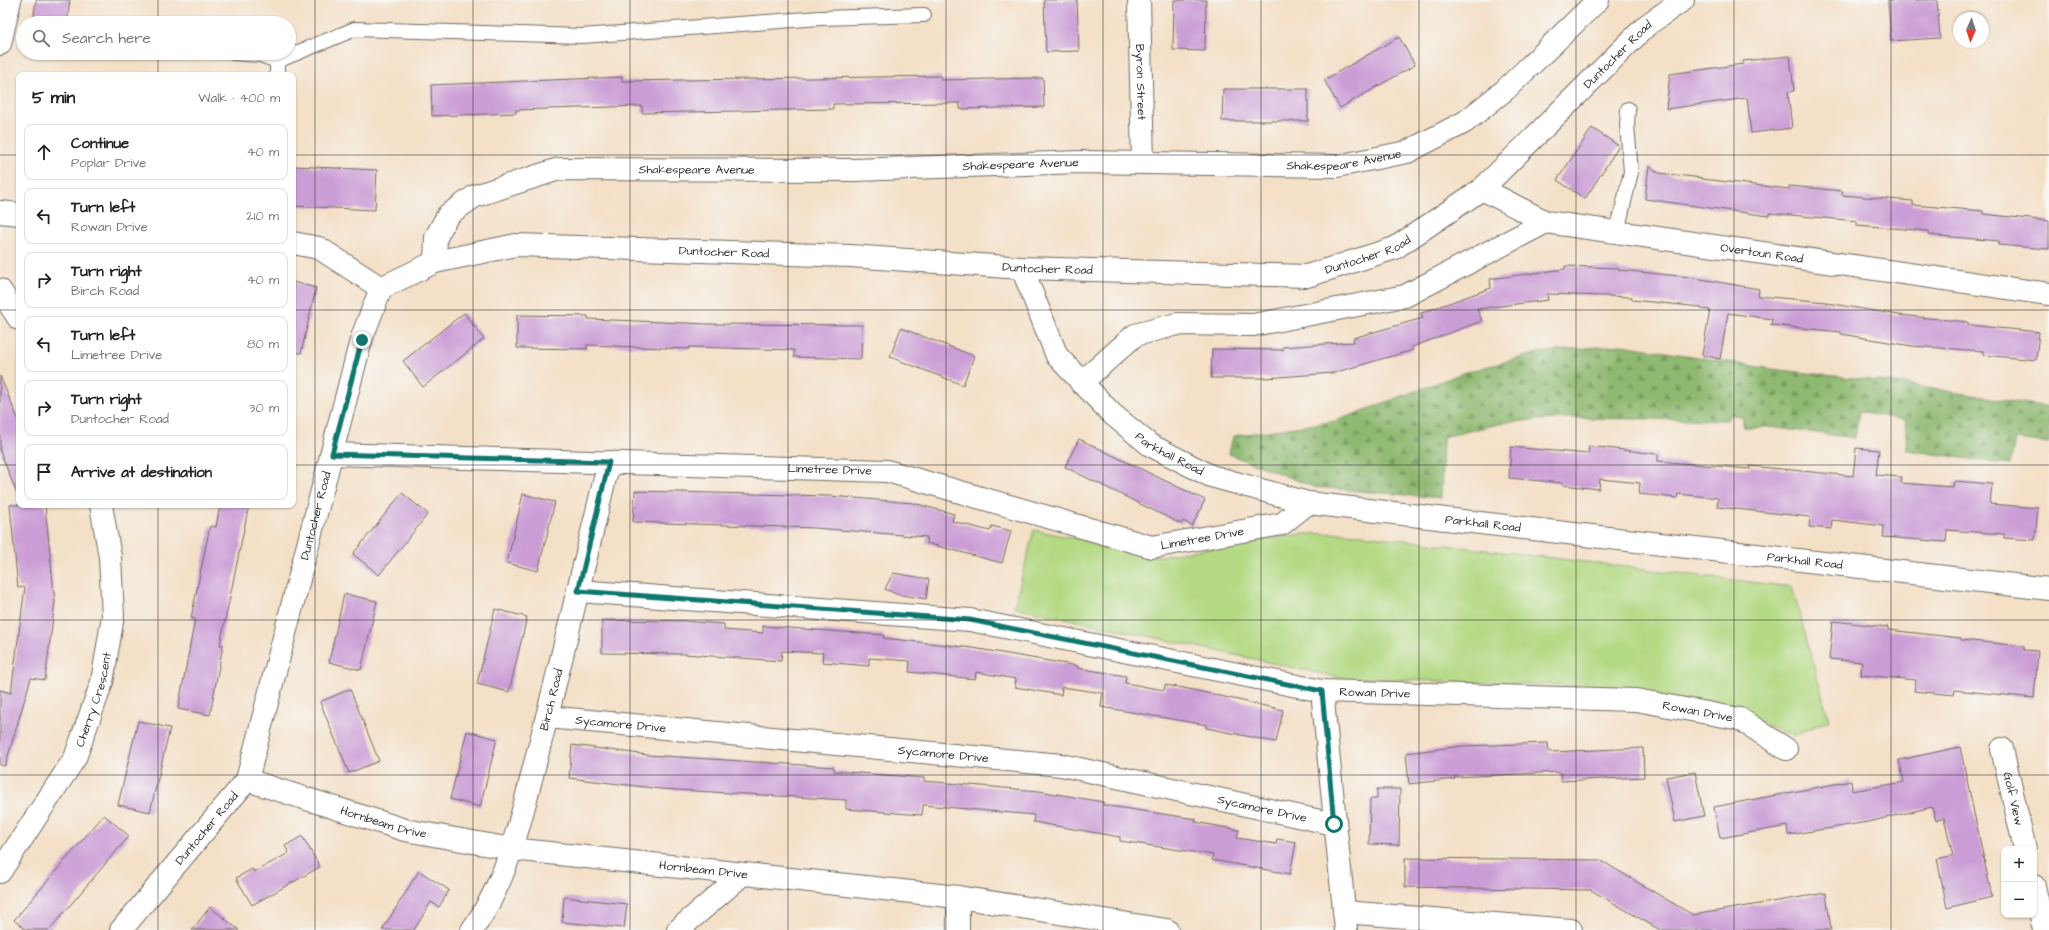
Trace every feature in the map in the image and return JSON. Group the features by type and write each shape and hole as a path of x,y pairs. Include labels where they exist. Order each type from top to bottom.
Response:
{"street":[{"path":"0,44 10,0"},
{"name":"Byron Street","path":"1139,0 1143,163"},
{"name":"Shakespeare Avenue","path":"435,262 436,237 448,215 475,196 559,169 854,170 1080,162 1337,166 1407,152 1465,122 1505,90 1598,0"},
{"name":"Duntocher Road","path":"121,930 247,780 362,340 381,288 435,262 516,245 850,256 1022,268 1308,276 1395,248 1482,189 1648,25 1683,0"},
{"name":"Overtoun Road","path":"1482,189 1546,222 2049,294"},
{"path":"0,212 16,214"},
{"path":"1081,383 1135,335 1177,324 1253,325 1405,296 1546,222"},
{"path":"296,244 319,248 381,288"},
{"name":"Parkhall Road","path":"1022,268 1057,356 1081,383 1112,414 1150,445 1211,476 1308,503 2049,589"},
{"path":"0,290 16,314"},
{"name":"Limetree Drive","path":"332,454 886,470 1152,547 1282,524 1308,503"},
{"name":"Birch Road","path":"472,930 486,910 512,849 547,717 609,462"},
{"name":"Cherry Crescent","path":"0,872 75,758 102,682 113,616 110,557 102,508"},
{"name":"Rowan Drive","path":"578,591 970,620 1322,691 1636,700 1740,719 1786,749"},
{"path":"1322,691 1334,824 1345,921 1571,930"},
{"name":"Sycamore Drive","path":"547,717 1061,765 1334,824"},
{"name":"Golf View","path":"2002,749 2024,846"},
{"name":"Hornbeam Drive","path":"247,780 405,830 512,849 742,875 958,897 1167,930"},
{"path":"678,930 742,875"},
{"path":"952,927 958,897"},
{"path":"2037,899 2044,930"}],"lane":[{"path":"296,53 355,29 582,36 820,18 924,15"},
{"path":"274,60 277,61 277,72"},
{"path":"1617,232 1630,172 1627,125 1628,109"}],"green space":[{"path":"1622,345 1772,369 1888,382 2049,407 2049,443 2015,439 2010,465 1907,450 1905,420 1859,412 1855,438 1769,427 1743,427 1743,418 1731,414 1727,420 1569,418 1507,422 1443,437 1441,498 1314,487 1229,454 1233,436 1336,421 1463,373 1542,352"},
{"path":"1034,530 1161,556 1301,534 1347,533 1792,587 1829,720 1793,736 1726,707 1560,685 1341,678 1014,607"}],"building":[{"path":"36,0 70,0 68,16 34,16"},
{"path":"1044,0 1077,0 1079,51 1046,52"},
{"path":"1174,0 1206,0 1205,51 1173,50"},
{"path":"1888,0 1937,0 1940,38 1891,41"},
{"path":"1399,37 1415,65 1340,108 1324,80"},
{"path":"1790,56 1794,91 1788,92 1792,128 1751,133 1747,98 1666,109 1670,74 1743,64 1743,61"},
{"path":"941,76 941,80 1043,78 1044,107 960,109 960,103 833,104 833,109 642,113 642,106 516,110 516,113 432,116 431,85 622,77 622,81"},
{"path":"1223,89 1308,89 1308,121 1222,121"},
{"path":"1592,128 1619,146 1585,199 1557,180"},
{"path":"296,166 377,170 375,210 296,206"},
{"path":"1649,166 1659,173 1702,179 1789,189 1789,186 1843,191 1842,195 1913,201 1913,205 1983,211 1983,214 2049,221 2049,249 1998,245 1999,241 1928,235 1928,231 1857,225 1857,221 1769,213 1769,216 1645,199"},
{"path":"1565,266 1619,268 1619,270 1689,277 1759,289 1758,296 1827,302 1899,315 1968,322 1968,325 2039,332 2036,360 1983,355 1983,351 1912,346 1841,334 1841,332 1771,325 1772,319 1728,313 1720,359 1702,355 1710,310 1701,309 1701,307 1632,300 1632,297 1547,294 1548,300 1477,309 1482,321 1412,347 1413,350 1333,373 1266,378 1211,378 1212,349 1283,350 1283,347 1354,342 1353,338 1423,318 1421,313 1491,288 1490,279 1565,269"},
{"path":"296,283 316,288 301,353 296,352"},
{"path":"464,313 484,339 423,387 403,361"},
{"path":"517,315 588,316 588,319 708,324 862,325 861,359 794,357 794,350 689,347 689,349 587,345 587,349 517,348"},
{"path":"901,328 974,356 963,385 890,357"},
{"path":"0,376 16,414 16,491 0,451"},
{"path":"1079,439 1205,500 1192,526 1183,521 1181,524 1065,467"},
{"path":"1589,446 1658,454 1658,461 1750,469 1750,466 1853,476 1856,448 1879,450 1876,475 1902,477 1901,483 1953,487 1954,481 1992,484 1990,504 2038,508 2035,540 2004,538 2004,534 1947,530 1946,542 1883,537 1884,526 1832,520 1831,529 1809,527 1810,517 1717,507 1718,498 1678,494 1677,498 1639,494 1640,483 1600,479 1599,489 1563,485 1563,483 1509,478 1511,447 1588,454"},
{"path":"635,491 831,496 913,503 954,514 952,521 990,531 992,526 1011,531 1002,563 926,543 927,537 815,528 633,522"},
{"path":"402,493 428,514 379,575 353,554"},
{"path":"523,494 555,502 538,571 507,563"},
{"path":"10,505 16,505 16,508 45,508 55,602 45,680 31,678 5,766 0,765 0,690 11,693 25,587 18,588"},
{"path":"219,508 248,508 220,645 223,645 210,715 178,709 195,619 191,618 210,526 216,527"},
{"path":"893,573 929,579 926,599 896,594 885,589"},
{"path":"344,594 377,601 361,670 329,662"},
{"path":"495,609 527,617 509,692 477,684"},
{"path":"602,620 683,621 724,624 724,630 763,633 763,626 884,635 883,638 973,648 1078,666 1077,668 1126,676 1125,683 1164,690 1165,685 1184,688 1283,710 1276,742 1206,728 1207,725 1101,707 1103,693 1062,687 1061,695 1015,687 1016,679 976,672 975,679 909,672 910,661 869,658 869,666 822,662 823,653 782,651 781,661 684,654 602,653"},
{"path":"1833,621 1888,627 1888,630 1961,638 1961,640 2024,646 2024,650 2038,651 2034,698 1955,690 1954,695 1914,691 1916,680 1861,675 1862,662 1829,659"},
{"path":"350,689 379,761 349,773 320,702"},
{"path":"138,721 170,728 150,812 118,805"},
{"path":"467,731 497,739 480,807 450,799"},
{"path":"1548,743 1549,752 1643,748 1644,777 1561,781 1560,772 1454,777 1455,779 1409,784 1406,753 1463,746"},
{"path":"572,745 648,755 834,767 834,771 924,778 924,781 1039,791 1103,802 1103,805 1196,819 1195,822 1239,830 1237,838 1276,844 1277,839 1296,842 1290,874 1212,860 1213,855 1120,841 1120,837 1033,822 1034,815 923,805 922,815 846,809 846,800 661,789 569,778"},
{"path":"1960,747 1992,897 1947,908 1937,859 1953,855 1944,818 1936,821 1932,807 1868,822 1788,835 1787,826 1720,838 1714,807 1851,781 1852,791 1904,782 1899,760"},
{"path":"1695,772 1704,816 1675,822 1666,777"},
{"path":"1377,789 1400,789 1399,845 1369,844 1370,799 1377,799"},
{"path":"104,815 129,836 49,930 26,930 14,920"},
{"path":"302,836 320,867 252,905 236,878 252,869 254,872 289,853 285,846"},
{"path":"1405,858 1600,860 1693,915 1826,893 1831,930 1660,930 1591,890 1405,887"},
{"path":"419,871 449,890 439,907 431,902 414,930 382,930"},
{"path":"564,897 627,904 624,928 562,922"},
{"path":"210,907 239,930 192,930"}],"route":[{"path":"362,340 332,454 609,462 578,591 970,620 1322,691 1334,824"}]}
